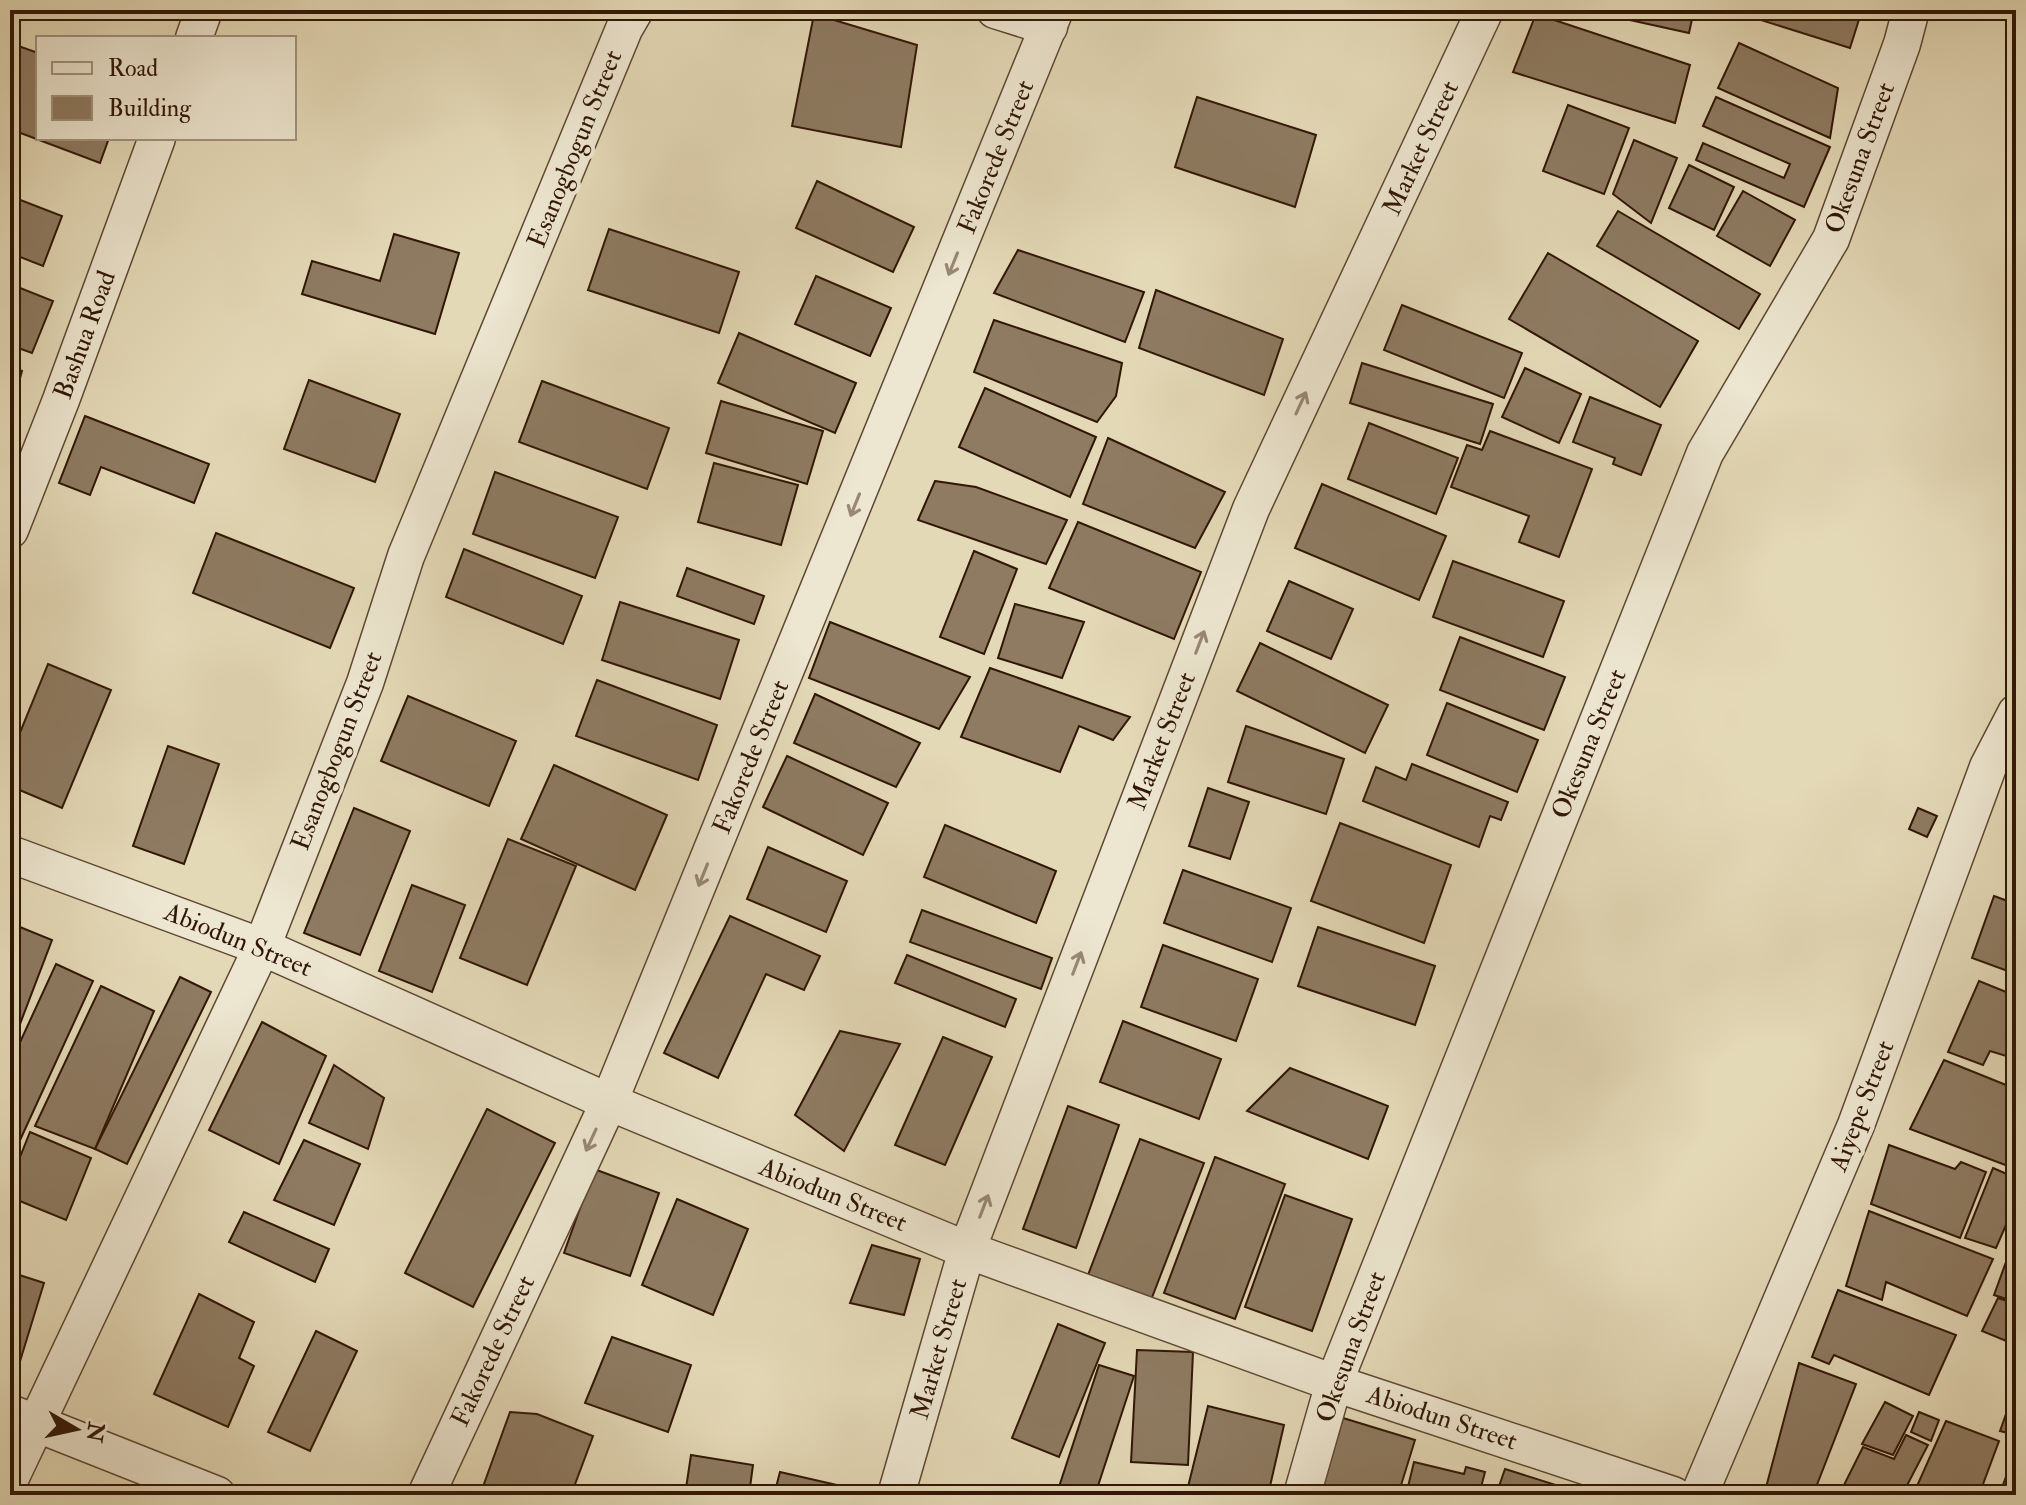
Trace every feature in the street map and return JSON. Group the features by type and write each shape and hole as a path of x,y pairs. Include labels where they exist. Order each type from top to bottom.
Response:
{"street":[{"path":"195,36 204,10"},
{"name":"Esanogbogun Street","path":"10,1479 23,1417 262,947 365,683 406,556 624,29 635,10"},
{"path":"995,10 1052,19"},
{"name":"Okesuna Street","path":"1302,1495 1334,1383 1705,453 1831,239 1902,44 1911,10"},
{"name":"Market Street","path":"896,1495 967,1250 1251,509 1480,12"},
{"name":"Fakorede Street","path":"426,1495 609,1102 1052,19"},
{"name":"Bashua Road","path":"10,530 156,140"},
{"name":"Aiyepe Street","path":"1699,1495 1856,1125 1988,767 2016,713"},
{"name":"Abiodun Street","path":"10,854 262,947 609,1102 967,1250 1334,1383 1673,1495"},
{"path":"23,1417 217,1495"}],"building":[{"path":"1576,10 1610,10 1609,17"},
{"path":"1617,10 1694,10 1689,33 1616,17"},
{"path":"1729,10 1862,10 1850,48"},
{"path":"814,14 917,45 901,147 792,126"},
{"path":"1536,14 1690,65 1675,123 1513,72"},
{"path":"10,43 36,52 36,139 10,129"},
{"path":"1739,43 1838,88 1830,138 1718,88"},
{"path":"1197,97 1316,135 1295,207 1175,167"},
{"path":"1716,97 1830,147 1804,207 1696,160 1703,143 1784,178 1790,164 1703,126"},
{"path":"1568,105 1629,128 1604,194 1543,171"},
{"path":"39,140 108,140 100,163"},
{"path":"1634,140 1677,158 1651,223 1613,194"},
{"path":"1689,165 1734,187 1714,230 1669,208"},
{"path":"817,181 914,227 893,272 796,228"},
{"path":"1743,191 1795,220 1770,266 1717,236"},
{"path":"10,196 62,216 43,266 10,253"},
{"path":"1618,211 1760,294 1739,329 1597,246"},
{"path":"609,229 739,272 719,333 588,290"},
{"path":"394,234 459,253 435,334 302,294 312,261 380,281"},
{"path":"1018,250 1144,292 1125,342 994,293"},
{"path":"1548,253 1698,341 1660,407 1509,319"},
{"path":"816,276 891,308 870,356 795,324"},
{"path":"10,284 53,301 32,353 10,345"},
{"path":"1156,290 1283,339 1264,395 1139,348"},
{"path":"1402,305 1522,353 1504,398 1384,350"},
{"path":"994,320 1122,363 1116,396 1097,422 974,372"},
{"path":"739,333 856,383 835,433 718,383"},
{"path":"1362,363 1493,404 1480,444 1350,403"},
{"path":"10,367 22,371 10,414"},
{"path":"1525,368 1581,394 1559,443 1502,417"},
{"path":"309,380 400,414 375,482 284,449"},
{"path":"542,381 669,428 647,489 519,442"},
{"path":"985,388 1096,437 1070,497 959,447"},
{"path":"1590,397 1661,425 1641,475 1613,464 1615,458 1573,442"},
{"path":"721,401 823,431 807,484 706,453"},
{"path":"85,416 209,464 194,503 101,467 90,495 59,483"},
{"path":"1369,423 1458,458 1436,514 1348,479"},
{"path":"1490,431 1592,469 1559,557 1519,542 1529,516 1451,487 1467,445 1482,450"},
{"path":"1108,438 1225,492 1195,548 1083,504"},
{"path":"714,463 798,485 781,545 698,522"},
{"path":"495,472 618,517 595,578 473,534"},
{"path":"935,481 976,487 1067,520 1046,564 918,520"},
{"path":"1322,484 1446,536 1419,600 1295,548"},
{"path":"1078,522 1201,572 1174,639 1049,588"},
{"path":"216,533 354,588 330,648 193,593"},
{"path":"464,549 582,596 563,644 446,597"},
{"path":"974,551 1017,569 984,654 940,637"},
{"path":"1453,561 1564,601 1543,657 1433,617"},
{"path":"687,568 764,596 754,624 677,596"},
{"path":"1289,581 1353,609 1331,659 1267,631"},
{"path":"620,602 739,640 720,699 602,660"},
{"path":"1015,604 1084,622 1062,678 998,658"},
{"path":"830,622 970,677 939,729 809,678"},
{"path":"1460,637 1565,677 1544,730 1440,690"},
{"path":"1260,643 1388,705 1365,753 1237,691"},
{"path":"48,664 111,690 62,808 10,786 10,757"},
{"path":"990,668 1130,717 1113,740 1079,726 1060,772 961,737"},
{"path":"597,680 717,725 698,780 576,736"},
{"path":"815,694 920,743 896,787 794,743"},
{"path":"408,696 516,741 489,806 381,761"},
{"path":"1447,703 1538,740 1517,792 1427,755"},
{"path":"1246,726 1344,759 1326,814 1228,782"},
{"path":"168,746 219,764 184,864 133,846"},
{"path":"787,756 888,803 863,855 763,807"},
{"path":"1412,764 1508,802 1501,820 1490,816 1479,847 1363,801 1376,767 1406,780"},
{"path":"554,765 667,815 635,890 521,839"},
{"path":"1208,788 1249,802 1230,859 1189,846"},
{"path":"354,808 410,831 360,955 304,933"},
{"path":"1918,808 1937,816 1927,837 1909,829"},
{"path":"1340,823 1451,865 1424,943 1311,901"},
{"path":"945,825 1056,871 1036,923 924,877"},
{"path":"508,839 576,866 527,985 460,958"},
{"path":"768,847 847,881 826,932 747,899"},
{"path":"1183,870 1291,908 1272,962 1164,923"},
{"path":"412,885 465,905 432,992 379,971"},
{"path":"1994,896 2016,904 2016,974 1972,958"},
{"path":"922,910 1052,958 1041,989 910,942"},
{"path":"730,916 820,956 804,990 766,974 718,1078 664,1053"},
{"path":"10,923 52,940 12,1045 10,1044"},
{"path":"1318,927 1435,966 1415,1025 1298,986"},
{"path":"1163,945 1258,979 1236,1041 1141,1007"},
{"path":"907,955 1016,999 1005,1027 895,983"},
{"path":"56,964 93,981 10,1162 10,1064"},
{"path":"180,977 211,992 127,1164 95,1149"},
{"path":"1979,981 2016,996 2016,1059 1990,1051 1983,1065 1948,1052"},
{"path":"101,986 154,1011 95,1149 35,1126"},
{"path":"1123,1021 1221,1059 1199,1119 1100,1082"},
{"path":"262,1022 326,1056 279,1164 209,1130"},
{"path":"840,1031 900,1044 844,1151 795,1115"},
{"path":"943,1037 992,1057 945,1165 895,1145"},
{"path":"1944,1060 2016,1089 2016,1169 1910,1129"},
{"path":"334,1065 384,1098 368,1149 309,1123"},
{"path":"1290,1068 1388,1106 1368,1159 1247,1111"},
{"path":"1068,1106 1119,1125 1076,1248 1023,1229"},
{"path":"487,1109 555,1143 473,1307 405,1273"},
{"path":"30,1132 91,1158 66,1220 10,1197 10,1182"},
{"path":"1140,1139 1204,1163 1151,1300 1088,1275"},
{"path":"304,1140 360,1164 334,1225 274,1200"},
{"path":"1889,1145 1955,1169 1961,1162 1986,1172 1960,1238 1871,1204"},
{"path":"1215,1157 1285,1184 1235,1319 1164,1293"},
{"path":"1993,1168 2016,1178 2016,1202 1996,1248 1965,1238"},
{"path":"594,1169 659,1193 630,1276 564,1253"},
{"path":"1285,1195 1352,1219 1312,1331 1245,1307"},
{"path":"677,1199 748,1229 713,1315 642,1285"},
{"path":"1869,1211 1993,1259 1967,1316 1886,1282 1882,1300 1846,1286"},
{"path":"244,1212 329,1249 315,1282 229,1242"},
{"path":"872,1245 920,1259 904,1315 850,1303"},
{"path":"2006,1262 2016,1265 2016,1302 1994,1295"},
{"path":"10,1272 44,1283 10,1394"},
{"path":"1838,1290 1956,1335 1929,1395 1834,1355 1829,1364 1812,1357"},
{"path":"199,1294 254,1322 239,1358 254,1366 228,1427 154,1394"},
{"path":"1998,1298 2016,1304 2016,1345 1982,1331"},
{"path":"1058,1324 1105,1343 1059,1457 1012,1438"},
{"path":"316,1331 357,1351 310,1451 268,1432"},
{"path":"612,1337 691,1365 668,1432 585,1403"},
{"path":"1137,1350 1193,1352 1188,1465 1131,1462"},
{"path":"1799,1363 1856,1384 1813,1495 1764,1495"},
{"path":"1099,1365 1134,1376 1095,1495 1062,1495 1057,1493"},
{"path":"2016,1386 2016,1435 2000,1431"},
{"path":"1885,1402 1913,1416 1893,1455 1862,1444"},
{"path":"1208,1406 1284,1425 1268,1495 1186,1495"},
{"path":"510,1412 537,1414 593,1436 571,1495 480,1495"},
{"path":"1919,1412 1939,1420 1931,1441 1911,1432"},
{"path":"1343,1418 1415,1440 1398,1495 1320,1495"},
{"path":"1946,1421 1999,1441 1979,1495 1913,1495"},
{"path":"1906,1435 1928,1445 1902,1495 1839,1495 1863,1447 1894,1459"},
{"path":"2016,1451 2016,1495 1999,1495"},
{"path":"691,1455 753,1465 749,1495 685,1495"},
{"path":"1414,1462 1464,1474 1466,1467 1485,1472 1479,1495 1406,1495"},
{"path":"1505,1469 1584,1494 1496,1495"},
{"path":"780,1472 850,1488 848,1495 774,1495"}]}
